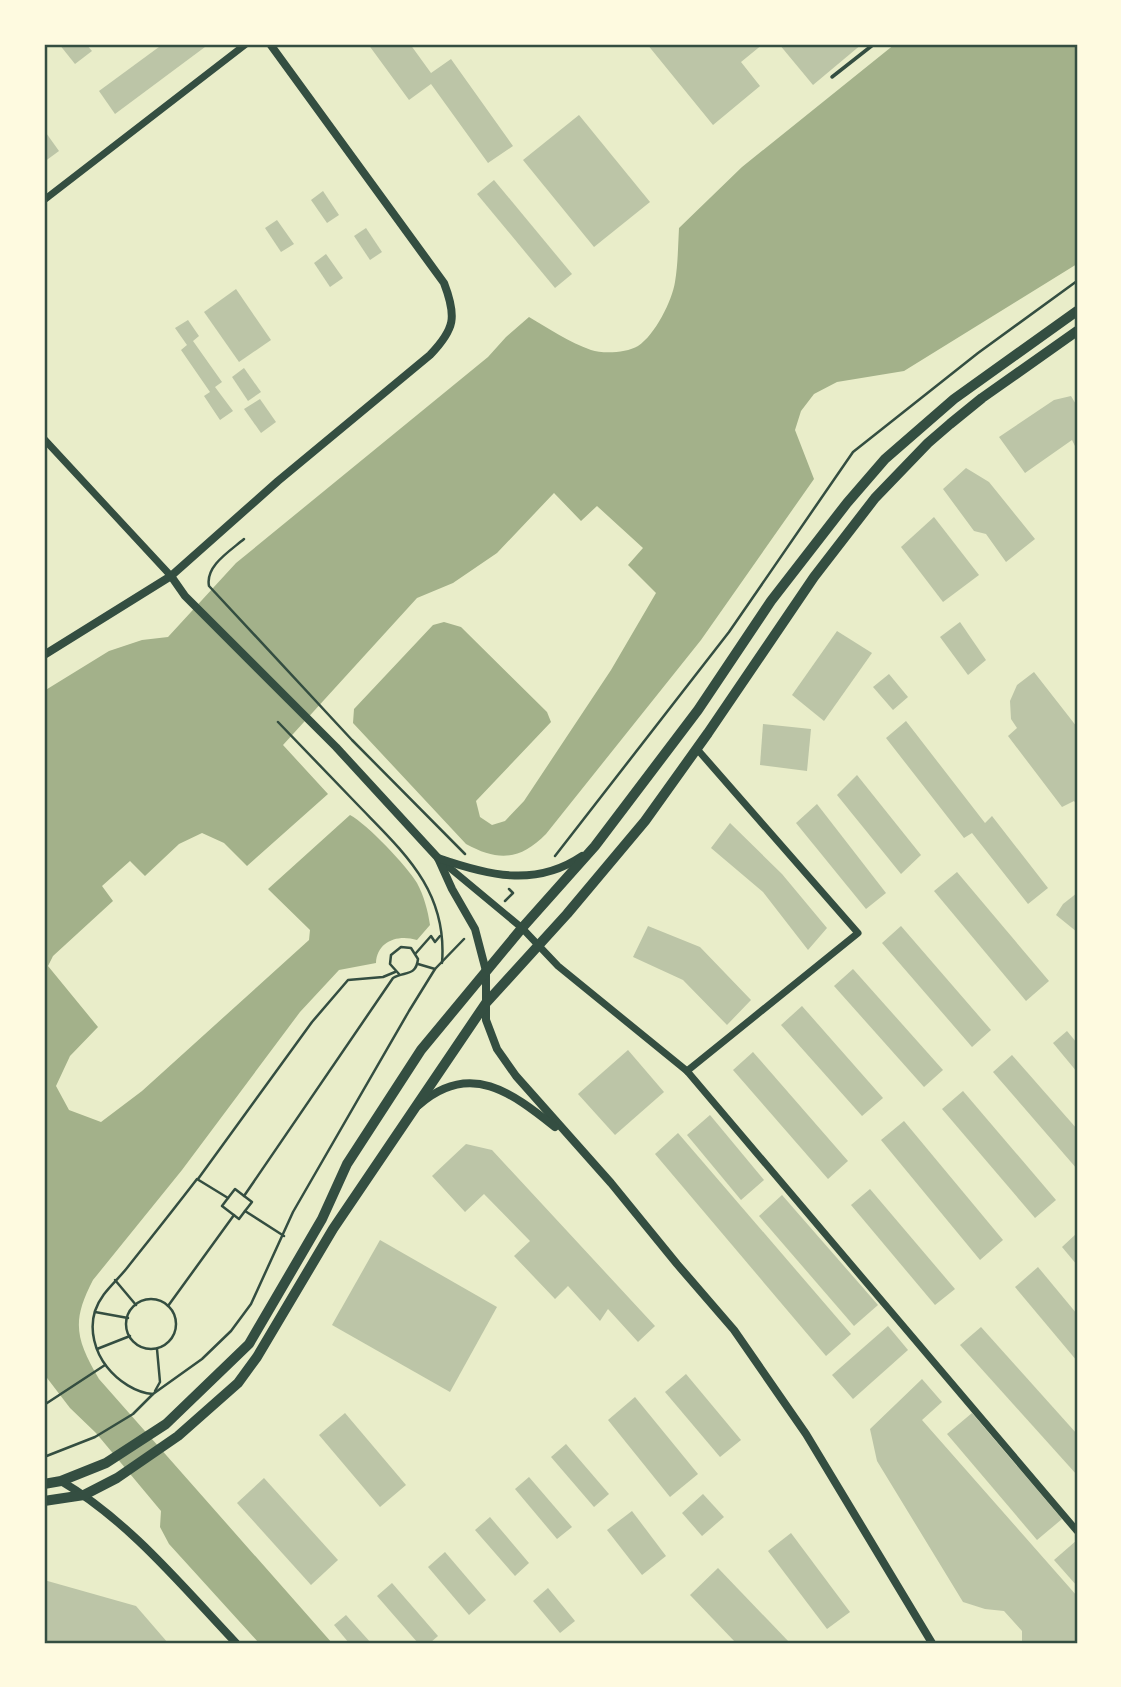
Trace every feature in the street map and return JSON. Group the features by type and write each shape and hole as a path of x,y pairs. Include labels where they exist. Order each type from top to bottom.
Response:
{"main road":[{"path":"44,1484 61,1481 106,1462 166,1424 249,1344 322,1219 347,1164 421,1049 595,846 698,710 771,601 847,503 885,460 954,399 1077,311"},
{"path":"44,1501 84,1495 117,1478 178,1436 238,1383 257,1357 333,1229 486,1003 538,947 645,821 814,576 883,489 950,424 1077,331"}],"street":[{"path":"44,200 246,44"},
{"path":"44,655 171,576 278,481 430,355 442,342 453,320 453,307 444,283 270,44"},
{"path":"44,439 171,576 185,596 336,747 438,858 522,928 558,966 687,1071 1077,1531"},
{"path":"687,1071 858,933 697,749"},
{"path":"438,858 473,870 518,877 567,866 595,846"},
{"path":"438,858 475,929 486,971 486,1020 496,1049 516,1076 734,1329 806,1434 932,1643"},
{"path":"399,1129 421,1103 438,1092 459,1084 481,1083 504,1089 573,1141"},
{"path":"61,1481 84,1495 146,1549 236,1643"}],"lane":[{"path":"832,77 874,44"}],"path":[{"path":"550,860 557,855 729,632 853,452 978,353 1077,281"},
{"path":"244,539 211,569 207,578 209,586 352,740 467,857"},
{"path":"278,722 412,863 431,895 441,935 442,963"},
{"path":"497,908 513,893 506,885 506,876"},
{"path":"44,1457 95,1437 133,1414 153,1394 202,1359 231,1331 251,1304 293,1212 435,969 475,929"},
{"path":"416,953 431,936 435,942 441,935"},
{"path":"153,1394 144,1393 116,1377 105,1365 93,1337 95,1312 100,1300 197,1179 313,1022 348,980 413,972 418,964 416,953 406,947 393,951 390,964 397,973"},
{"path":"418,964 435,969"},
{"path":"244,1196 397,973"},
{"path":"197,1179 228,1198"},
{"path":"235,1189 244,1196 252,1202 239,1219 222,1206 235,1189"},
{"path":"244,1211 284,1236"},
{"path":"168,1306 234,1215"},
{"path":"115,1280 136,1305"},
{"path":"148,1299 156,1299 168,1306 175,1315 175,1332 171,1340 157,1349 141,1347 127,1329 128,1318 136,1305 148,1299"},
{"path":"95,1312 128,1318"},
{"path":"97,1349 130,1336"},
{"path":"153,1394 160,1382 157,1349"},
{"path":"44,1405 105,1365"}],"shaded area":[{"path":"895,44 1077,44 1077,264 904,371 837,382 814,394 801,411 795,430 814,479 701,640 536,843 509,856 489,854 466,844 353,723 354,709 433,625 444,622 461,627 547,712 551,722 476,801 480,817 492,825 505,821 524,801 611,670 656,593 628,565 643,548 597,506 581,521 554,493 497,553 453,583 417,598 283,745 328,794 247,866 224,843 202,833 179,844 145,876 130,861 102,886 113,901 53,956 48,966 98,1027 70,1056 56,1086 69,1110 101,1122 142,1091 309,940 310,930 268,889 350,815 376,836 405,866 422,893 430,925 417,940 403,938 384,944 377,955 376,963 339,970 300,1012 182,1170 93,1280 81,1308 81,1341 99,1379 332,1643 259,1643 169,1544 160,1527 161,1511 96,1433 70,1408 44,1374 44,691 109,651 142,640 168,637 236,563 488,357 529,317 591,350 614,352 638,346 662,317 673,290 679,228 742,167"}],"building":[{"path":"59,44 86,44 92,51 75,64"},
{"path":"163,44 209,44 115,114 99,91"},
{"path":"368,44 410,44 431,73 451,59 513,146 488,163 431,84 409,100"},
{"path":"647,44 763,44 741,62 760,86 713,125"},
{"path":"779,44 862,44 813,85"},
{"path":"579,115 650,202 594,247 523,160"},
{"path":"44,130 59,151 44,162"},
{"path":"494,180 572,274 555,288 477,194"},
{"path":"323,191 339,215 327,223 311,200"},
{"path":"277,220 294,244 281,252 265,228"},
{"path":"366,228 382,252 370,260 354,236"},
{"path":"326,254 343,278 330,287 314,263"},
{"path":"236,289 271,340 239,362 204,312"},
{"path":"188,320 199,336 193,341 222,382 215,387 233,411 220,420 204,396 210,392 181,350 187,345 175,328"},
{"path":"244,368 261,392 248,401 232,377"},
{"path":"1071,396 1077,406 1077,450 1072,440 1025,473 999,437 1054,400"},
{"path":"260,399 276,422 261,433 244,409"},
{"path":"966,468 989,482 1035,539 1006,562 986,534 974,531 943,489"},
{"path":"934,517 979,575 943,602 901,547"},
{"path":"960,622 986,660 968,675 940,637"},
{"path":"837,631 872,653 824,721 792,695"},
{"path":"1034,672 1077,727 1077,805 1074,801 1062,807 1008,736 1017,728 1011,719 1010,701 1017,685"},
{"path":"889,674 908,697 893,710 873,687"},
{"path":"906,721 985,823 992,816 1048,888 1028,904 972,833 964,838 886,738"},
{"path":"763,724 811,729 807,771 760,765"},
{"path":"857,775 921,855 901,874 837,795"},
{"path":"817,804 886,893 866,909 796,823"},
{"path":"730,823 782,874 827,928 808,950 763,892 711,848"},
{"path":"957,872 1049,981 1026,1001 934,891"},
{"path":"1077,893 1077,932 1056,915 1063,904"},
{"path":"648,926 700,947 751,1000 727,1025 683,980 633,957"},
{"path":"901,926 991,1030 972,1047 882,943"},
{"path":"853,969 943,1070 924,1087 834,986"},
{"path":"802,1006 883,1098 862,1116 781,1025"},
{"path":"1067,1031 1077,1043 1077,1072 1053,1043"},
{"path":"628,1050 664,1092 615,1135 578,1094"},
{"path":"753,1052 848,1161 828,1179 733,1070"},
{"path":"1012,1055 1077,1129 1077,1169 993,1072"},
{"path":"963,1091 1056,1200 1035,1218 942,1109"},
{"path":"710,1115 764,1180 741,1200 687,1135"},
{"path":"904,1121 1003,1240 980,1260 881,1140"},
{"path":"678,1133 851,1334 826,1356 655,1154"},
{"path":"466,1144 492,1150 655,1326 638,1342 608,1309 600,1321 568,1286 555,1299 514,1256 530,1241 484,1194 465,1212 432,1176"},
{"path":"870,1189 955,1289 935,1305 851,1205"},
{"path":"782,1195 878,1305 854,1326 759,1216"},
{"path":"1077,1233 1077,1265 1062,1247"},
{"path":"380,1240 497,1307 450,1392 332,1325"},
{"path":"1038,1267 1077,1314 1077,1361 1015,1287"},
{"path":"888,1326 908,1350 853,1399 832,1375"},
{"path":"981,1327 1077,1434 1077,1475 960,1345"},
{"path":"686,1374 741,1440 720,1457 665,1392"},
{"path":"922,1379 942,1402 922,1420 1077,1596 1077,1643 1022,1643 1022,1631 1004,1611 985,1609 963,1602 877,1461 870,1429"},
{"path":"635,1397 698,1474 670,1497 608,1420"},
{"path":"345,1413 406,1485 380,1507 319,1435"},
{"path":"972,1413 1062,1519 1037,1540 947,1434"},
{"path":"566,1444 609,1494 594,1507 551,1457"},
{"path":"529,1477 572,1527 557,1539 515,1489"},
{"path":"264,1478 338,1560 311,1585 237,1503"},
{"path":"703,1494 724,1517 702,1536 682,1513"},
{"path":"632,1511 666,1556 642,1575 607,1530"},
{"path":"490,1517 529,1563 515,1576 475,1530"},
{"path":"791,1533 850,1612 827,1629 768,1551"},
{"path":"1077,1540 1077,1586 1054,1560"},
{"path":"445,1552 486,1600 469,1615 428,1567"},
{"path":"718,1568 790,1643 736,1643 690,1595"},
{"path":"44,1580 136,1606 168,1643 44,1643"},
{"path":"392,1583 438,1636 430,1643 418,1643 377,1596"},
{"path":"548,1588 575,1621 560,1633 533,1601"},
{"path":"346,1615 371,1643 349,1643 334,1625"}]}
